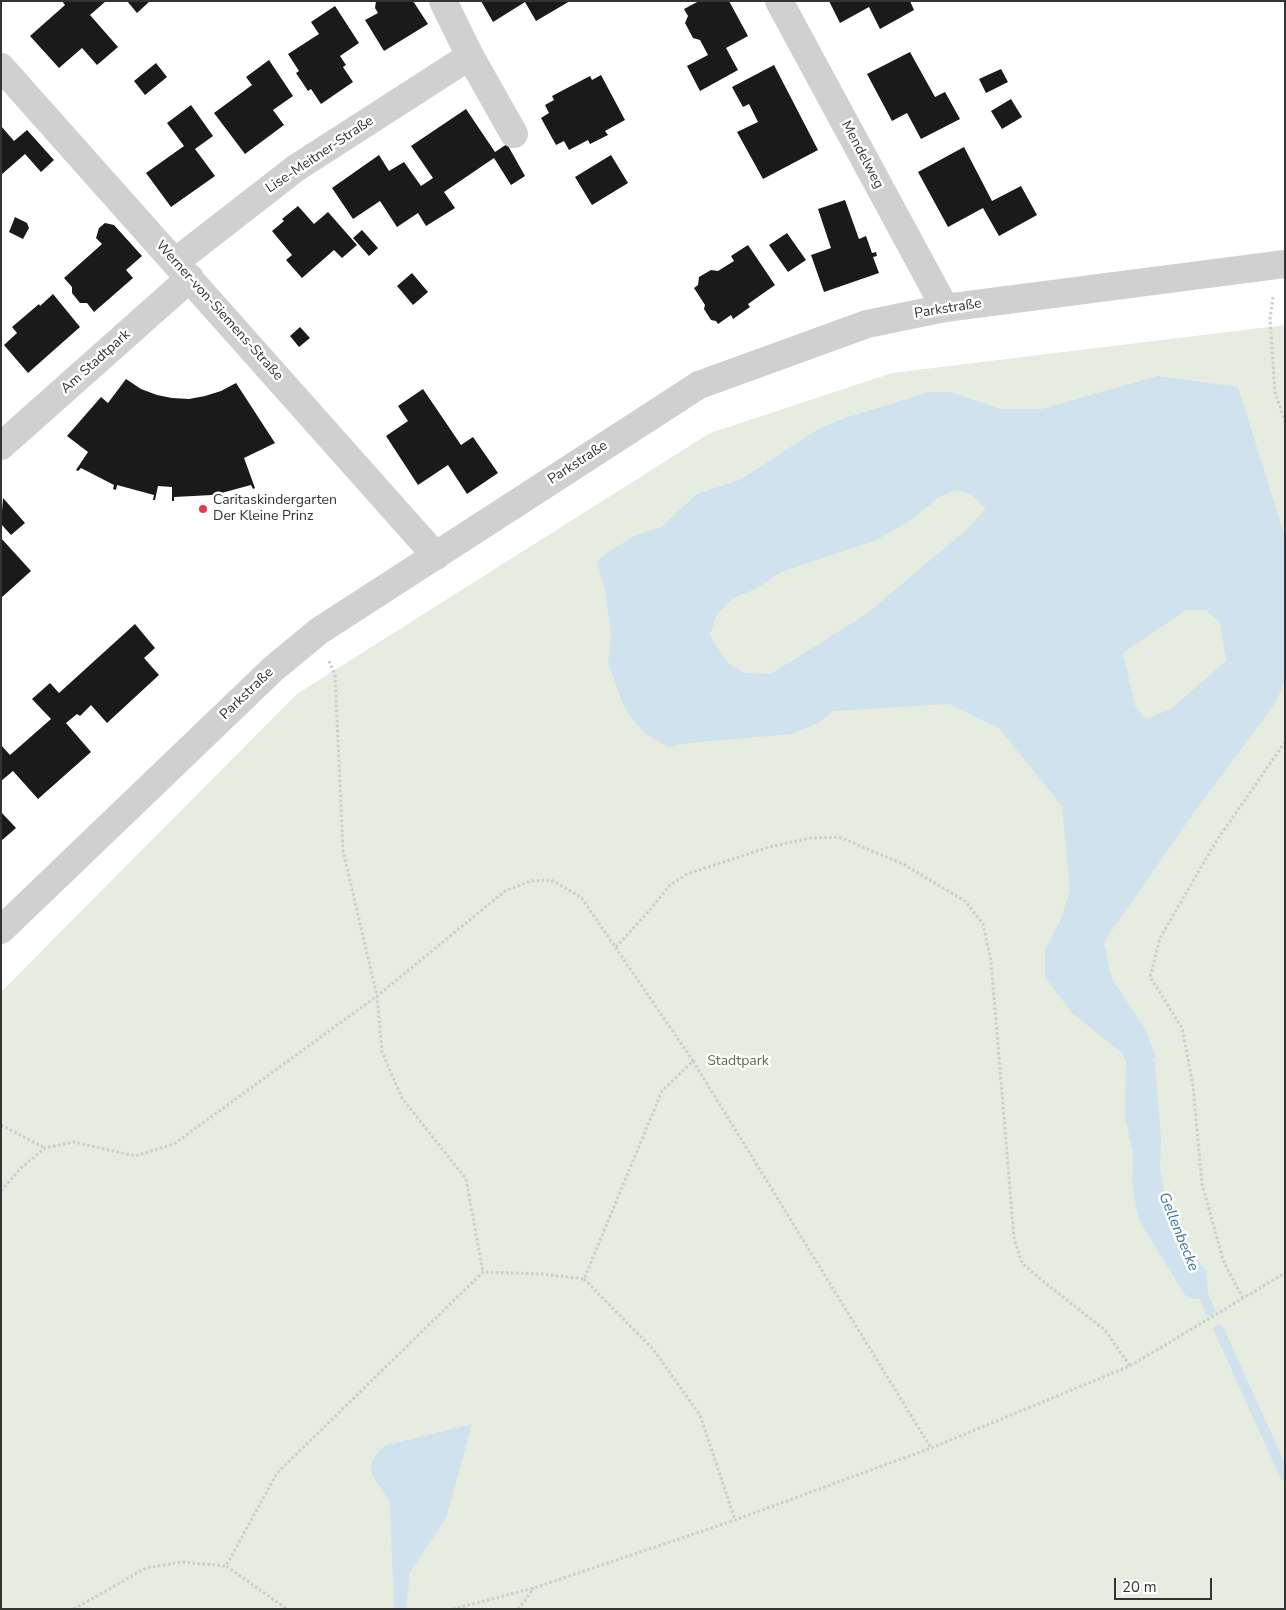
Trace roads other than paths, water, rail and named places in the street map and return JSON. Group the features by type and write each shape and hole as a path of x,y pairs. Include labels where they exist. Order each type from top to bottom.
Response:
{"street":[{"path":"442,1 470,56 514,134"},
{"name":"Mendelweg","path":"779,1 945,308"},
{"name":"Lise-Meitner-Straße","path":"183,270 296,168 470,56"},
{"name":"Werner-von-Siemens-Straße","path":"1,67 436,556"},
{"name":"Parkstraße","path":"1,930 273,669 319,631 699,385 867,324 945,308 1280,264"},
{"name":"Am Stadtpark","path":"1,446 183,270"}],"water":[{"path":"1158,376 1238,387 1285,537 1285,680 1276,702 1192,815 1104,942 1111,977 1146,1031 1156,1058 1152,1059 1155,1062 1161,1139 1160,1168 1165,1196 1182,1241 1206,1271 1208,1290 1202,1298 1192,1299 1185,1295 1138,1218 1132,1181 1133,1153 1125,1117 1126,1061 1122,1053 1072,1013 1045,977 1045,950 1061,919 1070,891 1062,806 999,728 949,704 833,711 819,723 792,734 688,743 669,747 647,735 634,721 624,707 608,662 611,634 605,589 597,562 604,555 634,536 661,527 697,494 740,480 817,430 842,419 930,392 950,392 1001,409 1041,409","holes":["954,490 971,494 986,509 965,531 865,615 771,674 745,673 729,664 719,651 710,635 716,616 733,598 756,589 781,572 876,540 911,520 938,498","1186,610 1206,610 1220,623 1226,661 1171,709 1146,719 1135,706 1123,653"]},
{"path":"472,1424 446,1518 410,1572 406,1609 394,1609 390,1502 372,1475 372,1462 384,1446"}],"waterway":[{"name":"Gellenbecke","path":"1199,1284 1210,1311"},
{"name":"Gellenbecke","path":"1219,1330 1285,1476"}],"place":[{"name":"Caritaskindergarten Der Kleine Prinz","path":"203,509"}],"park label":[{"name":"Stadtpark","path":"738,1062"}]}
